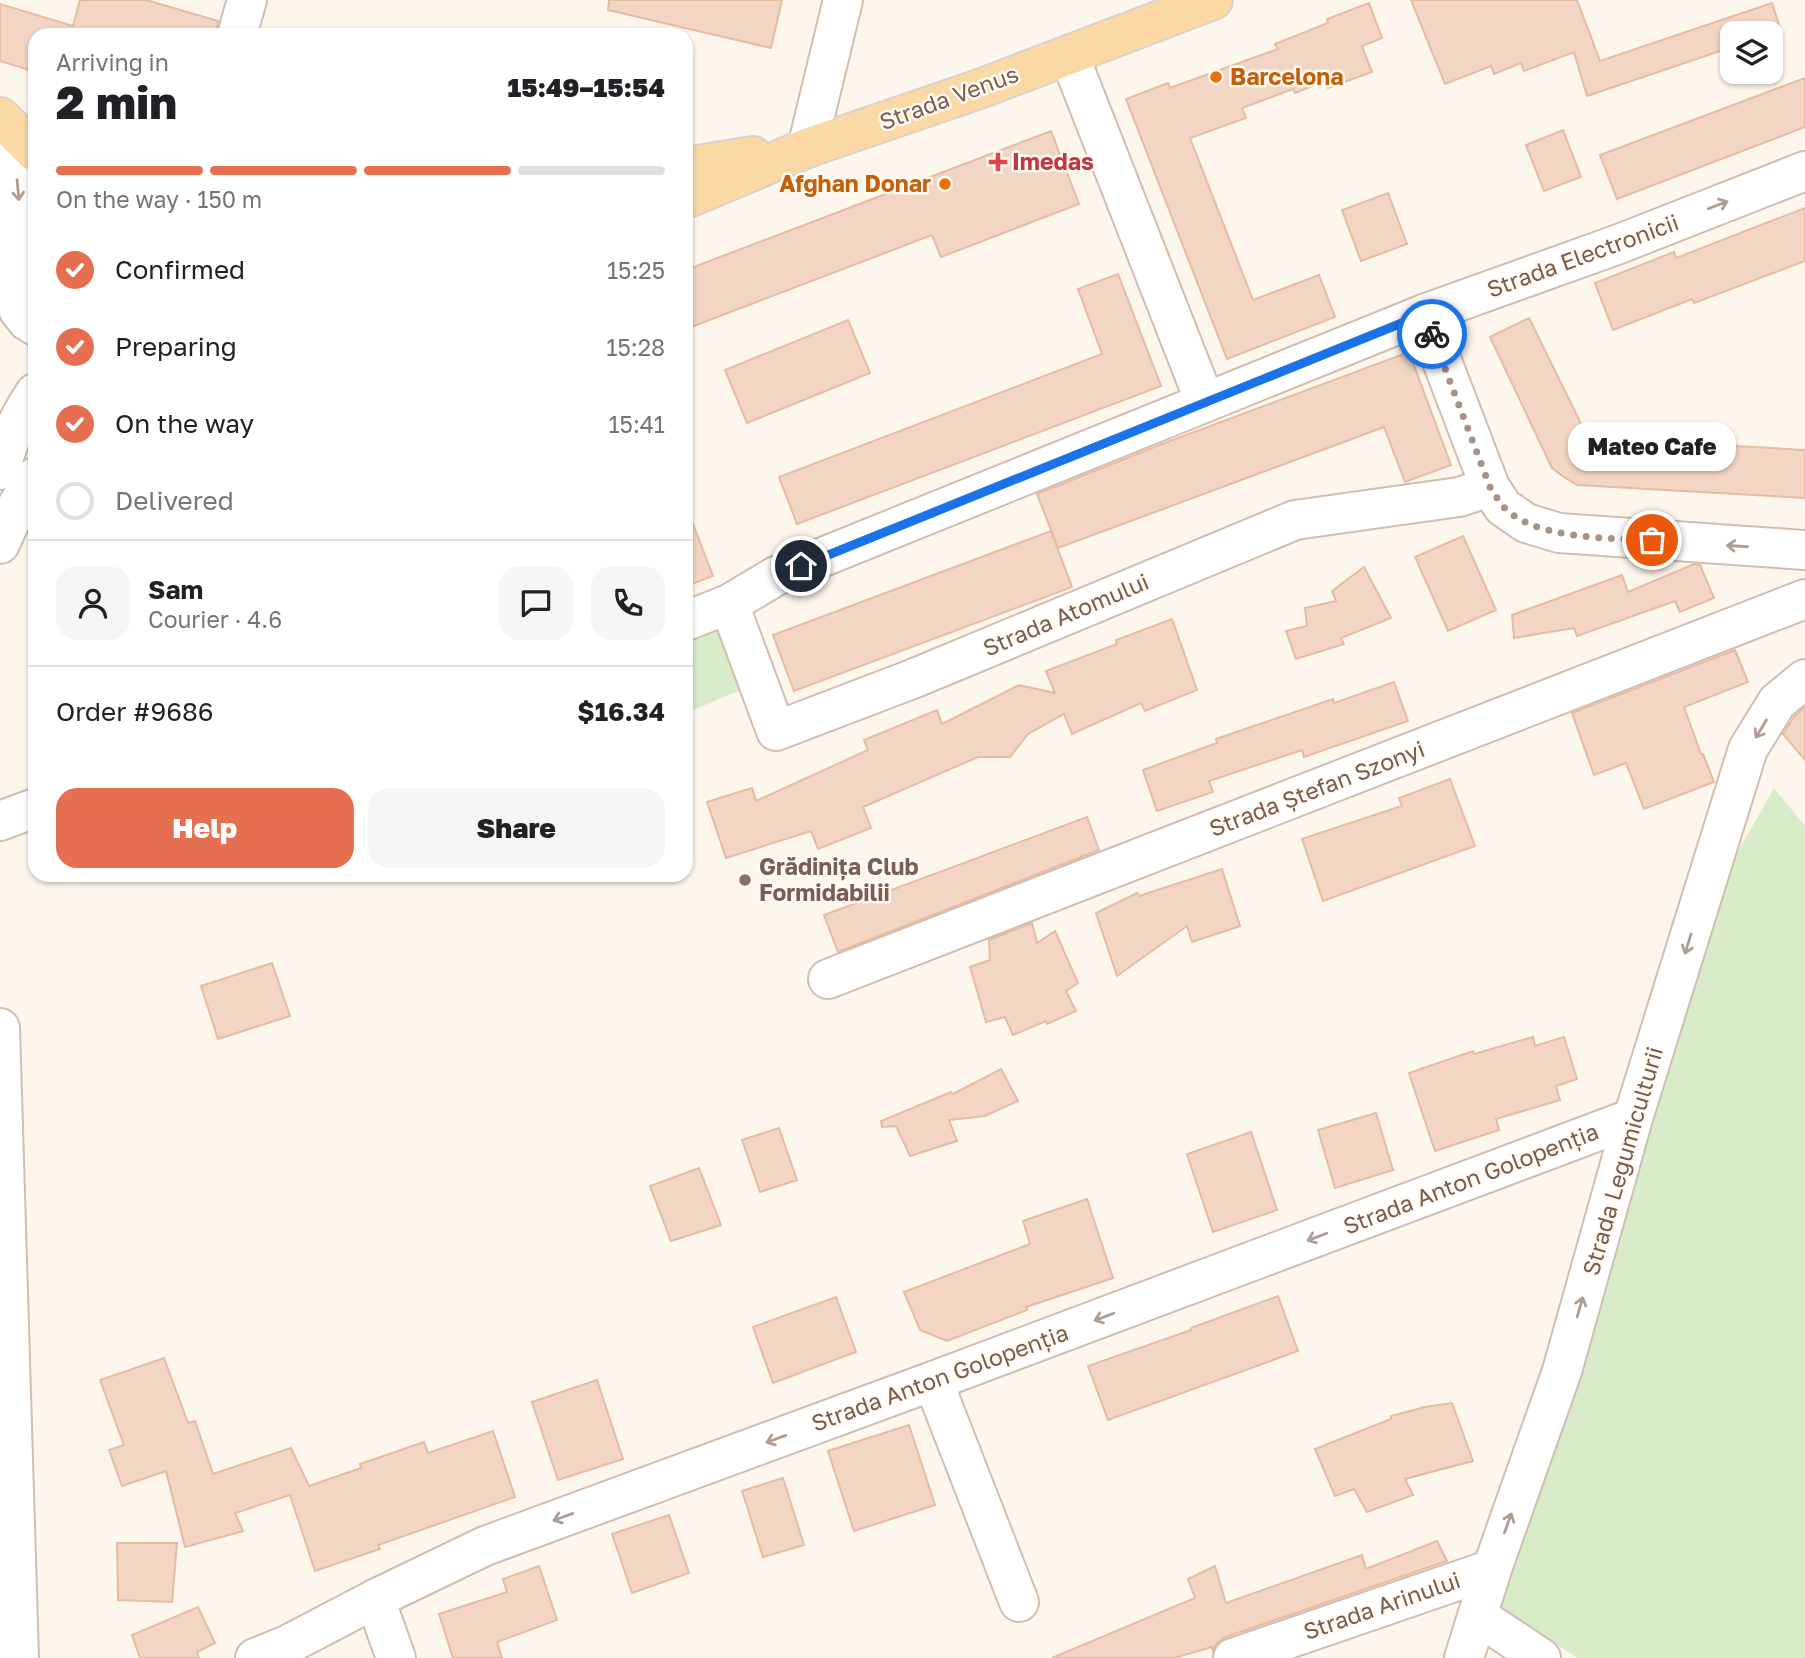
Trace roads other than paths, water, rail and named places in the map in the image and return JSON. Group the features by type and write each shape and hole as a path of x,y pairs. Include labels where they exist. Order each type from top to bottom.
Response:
{"main road":[{"name":"Strada Venus","path":"693,197 807,148 982,88 1213,0"},
{"path":"13,113 28,140"},
{"path":"693,166 807,148"}],"street":[{"path":"239,28 247,0"},
{"path":"807,148 843,0"},
{"path":"1069,55 1205,402"},
{"path":"13,113 18,184 19,311 28,322"},
{"name":"Strada Electronicii","path":"693,618 729,604 776,576 1424,314 1619,244 1805,172"},
{"path":"1424,314 1490,487 1503,507 1526,523 1559,533 1805,550"},
{"path":"0,470 20,400"},
{"name":"Strada Atomului","path":"729,604 776,731 915,678 1294,520 1459,497 1490,487"},
{"path":"0,544 28,488"},
{"name":"Strada Ștefan Szonyi","path":"828,979 1805,598"},
{"name":"Strada Legumiculturii","path":"1464,1658 1492,1569 1562,1371 1633,1118 1748,750 1777,702 1805,679"},
{"path":"0,821 28,811"},
{"path":"0,1028 19,1658"},
{"name":"Strada Anton Golopenția","path":"254,1658 285,1646 485,1546 1633,1118"},
{"path":"933,1381 1019,1602"},
{"name":"Strada Arinului","path":"1233,1658 1492,1569"},
{"path":"375,1599 396,1658"},
{"path":"1478,1616 1541,1658"}],"place":[{"name":"Barcelona","path":"1216,77"},
{"name":"Imedas","path":"998,162"},
{"name":"Afghan Donar","path":"945,184"},
{"name":"Mateo Cafe","path":"1652,540"},
{"name":"Grădinița Club Formidabilii","path":"745,880"}]}
